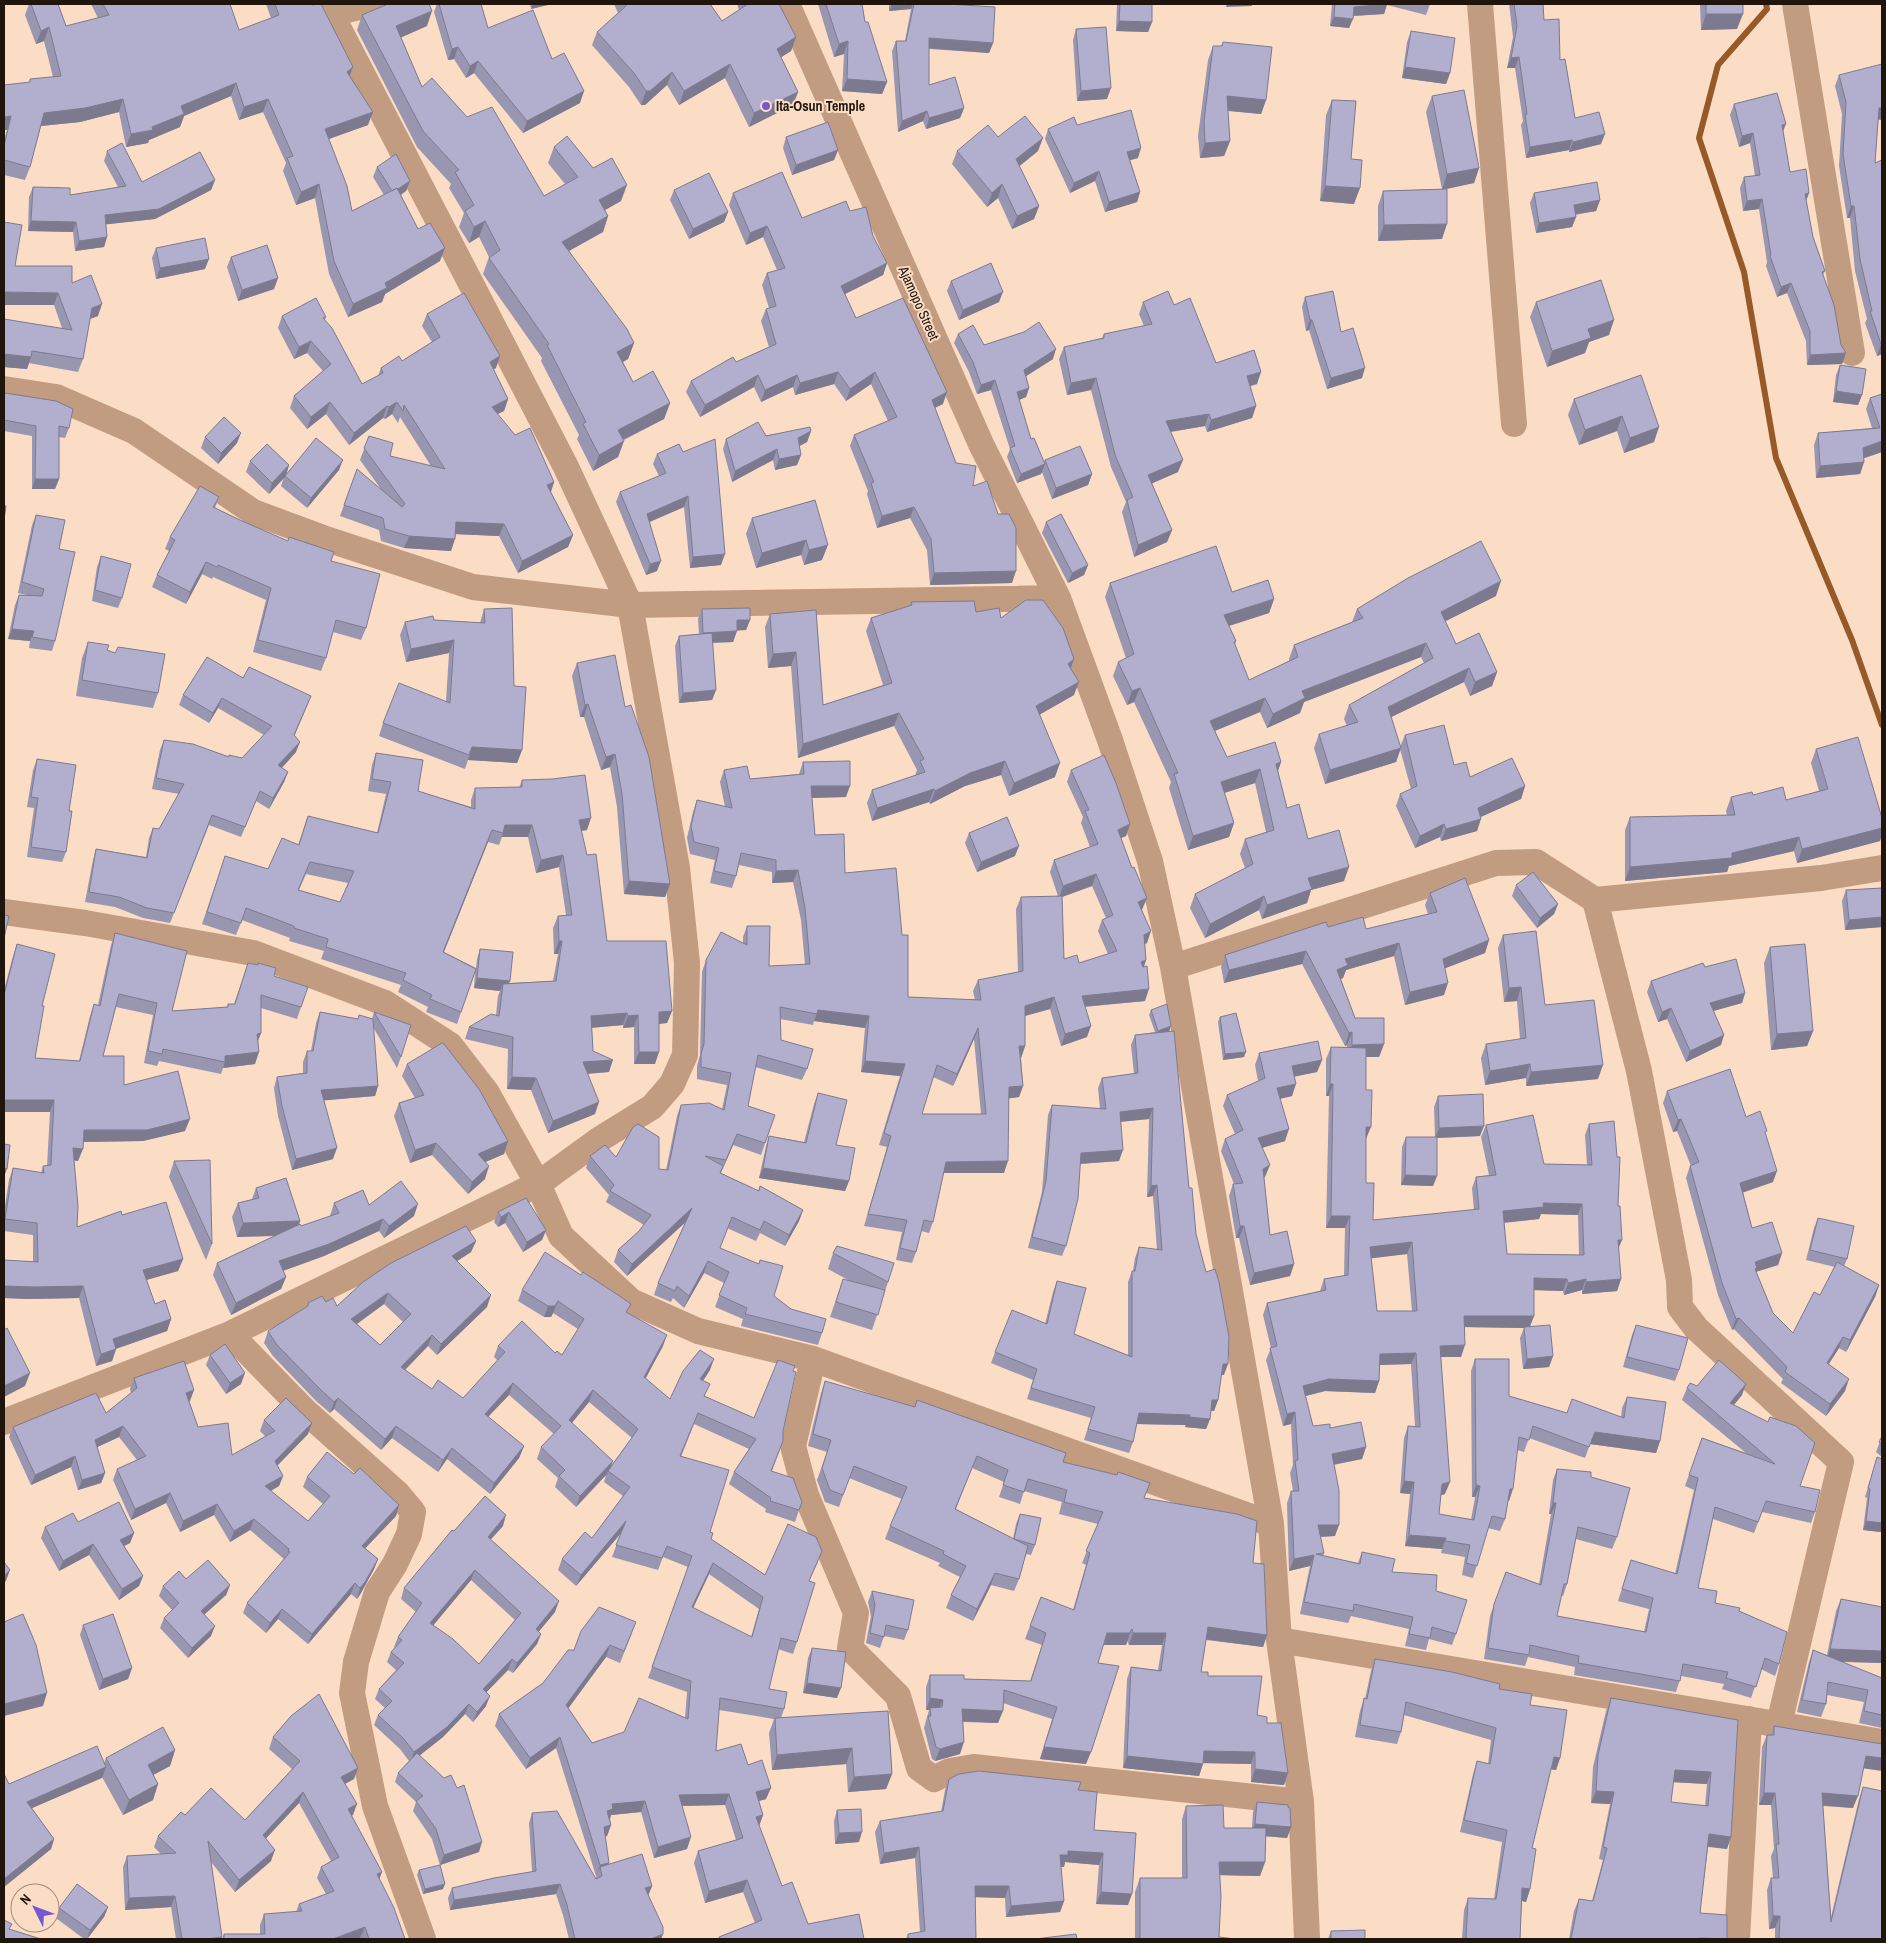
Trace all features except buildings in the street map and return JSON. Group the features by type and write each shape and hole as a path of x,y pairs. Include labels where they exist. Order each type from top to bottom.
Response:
{"street":[{"path":"4,1422 230,1334 538,1184 600,1139 652,1107 672,1084 685,1055 687,963 677,868 630,605 566,467 328,9 372,4"},
{"name":"Ajamopo Street","path":"787,4 981,444 1058,598 1110,740 1150,861 1173,967 1271,1524 1279,1640 1300,1802 1307,1939"},
{"path":"1480,4 1514,424"},
{"path":"1794,4 1852,353"},
{"path":"4,389 56,397 134,431 253,512 323,538 473,587 630,605 1058,598"},
{"path":"1173,967 1496,863 1536,862 1595,900 1822,878 1882,868"},
{"path":"1595,900 1638,1071 1679,1280 1680,1307 1696,1328 1841,1462 1779,1724"},
{"path":"4,912 86,922 253,954 385,1003 450,1045 487,1093 538,1184 561,1236 631,1301 698,1331 813,1359 1271,1524"},
{"path":"230,1334 305,1410 398,1494 413,1512 409,1534 395,1564 377,1592 356,1662 352,1693 375,1806 423,1939"},
{"path":"813,1359 793,1446 795,1455 806,1495 856,1613 850,1648 898,1696 919,1768 934,1779 950,1771 974,1767 1300,1802"},
{"path":"1279,1640 1882,1742"},
{"path":"1737,1939 1749,1719"}],"waterway":[{"path":"1766,4 1767,9 1718,65 1699,138 1744,272 1776,458 1852,640 1882,725"}],"place":[{"name":"Ita-Osun Temple","path":"766,106"}]}
